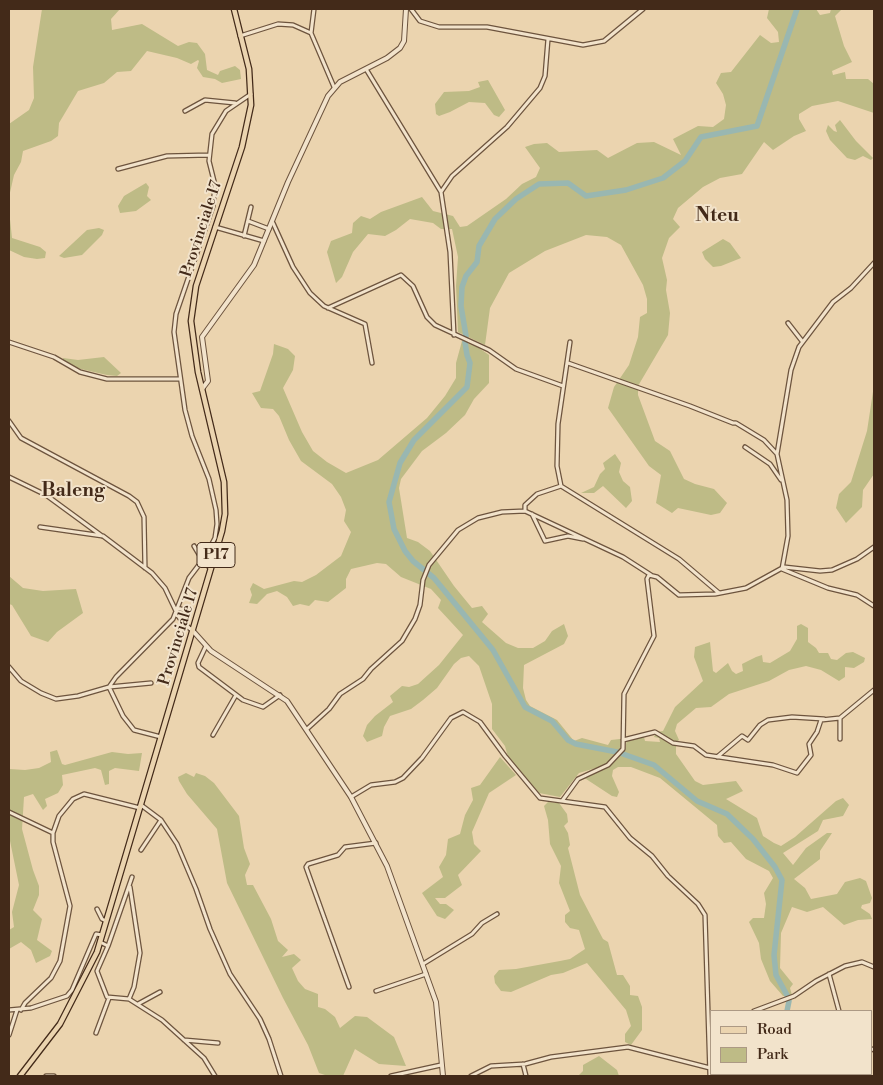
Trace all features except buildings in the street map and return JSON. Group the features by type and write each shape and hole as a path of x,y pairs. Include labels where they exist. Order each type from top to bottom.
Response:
{"main road":[{"name":"Provinciale 17","path":"20,1076 60,1024 89,969 100,942 212,570 225,516 226,495 192,338 193,304 200,273 246,136 252,94 234,9"}],"street":[{"path":"314,9 311,33 334,87"},
{"path":"202,389 208,381 202,337 249,273 270,229 288,182 334,87 400,48 404,41 406,9"},
{"path":"411,9 420,21 439,27 486,27 583,45 598,43 610,37 644,9"},
{"path":"240,36 278,24 293,25 311,33"},
{"path":"441,192 452,176 507,127 540,88 545,76 548,40"},
{"path":"366,69 441,192 450,252 454,335"},
{"path":"110,688 116,676 170,624 177,611 189,578 203,561 212,545 217,519 209,479 192,436 179,380 174,332 176,314 213,206 215,185 209,155 212,134 220,118 236,103 252,94"},
{"path":"185,111 205,100 236,103"},
{"path":"118,168 167,156 209,155"},
{"path":"244,236 251,207"},
{"path":"248,221 270,229"},
{"path":"272,223 298,276 310,293 328,308 365,324 372,363"},
{"path":"215,227 264,241"},
{"path":"782,569 788,536 787,500 777,454 791,370 802,341 833,302 851,288 874,263"},
{"path":"328,308 401,275 413,286 430,320 454,335 488,350 516,369 563,386"},
{"path":"788,323 802,341"},
{"path":"9,342 54,357 80,372 107,378 128,377 163,381 179,380"},
{"path":"561,486 557,452 563,386 570,342"},
{"path":"568,363 690,406 733,424 736,423 764,440 777,454"},
{"path":"9,421 21,438 130,496 137,502 144,517 145,568"},
{"path":"745,447 770,464 783,482"},
{"path":"9,477 46,495 145,568 165,588 183,623 194,631 206,646 280,696 295,710 351,796 376,843 436,1002 440,1066 443,1076"},
{"path":"525,510 525,505 537,494 561,486"},
{"path":"561,486 679,559 719,594"},
{"path":"308,729 340,694 363,679 371,669 402,641 415,619 420,605 423,580 429,565 452,535 464,525 485,515 525,510 623,557 651,574 679,595 719,594 746,588 782,569 790,567 820,571 832,570 857,559 874,547"},
{"path":"532,514 545,541 568,536 586,539"},
{"path":"40,527 103,536"},
{"path":"194,546 203,561 212,570"},
{"path":"782,569 828,588 857,595 874,606"},
{"path":"562,801 578,779 616,759 623,749 624,694 654,636 647,579 651,574"},
{"path":"177,611 199,613"},
{"path":"206,646 199,667 236,695 260,707 266,706 280,696"},
{"path":"9,667 21,681 41,694 56,699 110,688 151,683"},
{"path":"110,688 123,716 134,730 162,737"},
{"path":"716,757 742,736 748,740 760,725 768,720 792,717 840,718 874,690"},
{"path":"213,736 236,695"},
{"path":"351,796 371,786 395,782 403,778 422,758 451,718 463,712 480,722 540,798 605,807 630,838 652,856 662,870 702,908 706,924 710,1025"},
{"path":"840,718 840,739"},
{"path":"623,740 655,732 673,743 691,745 706,755 774,765 797,773 809,758 811,753 809,744 824,719"},
{"path":"9,1035 19,1010 56,970 70,906 55,849 53,833 65,807 78,795 84,794 141,806 161,820 171,834 184,859 202,911 230,974 260,1019 269,1039 281,1076"},
{"path":"9,812 53,833"},
{"path":"141,850 161,820"},
{"path":"349,987 306,867 308,864 338,855 345,847 376,843"},
{"path":"96,1033 109,998 97,971 130,887 132,877"},
{"path":"130,887 140,953 130,999"},
{"path":"97,909 102,919 107,921"},
{"path":"423,964 472,934 482,923 497,914"},
{"path":"9,1010 19,1010 66,996 82,968 96,934 102,936"},
{"path":"100,942 108,946"},
{"path":"757,1010 794,996 829,974 856,963 867,962 874,967"},
{"path":"82,968 89,969"},
{"path":"376,992 426,974"},
{"path":"829,974 840,1010"},
{"path":"138,1004 160,992"},
{"path":"109,998 130,999 162,1020 204,1058 215,1076"},
{"path":"184,1040 218,1043"},
{"path":"471,1076 491,1066 523,1064 637,1047 710,1068 710,1076"},
{"path":"523,1064 526,1076"},
{"path":"391,1076 440,1066"},
{"path":"46,1076 54,1076"}],"green space":[{"path":"42,9 120,9 111,19 112,30 142,24 178,46 189,42 197,43 205,54 207,70 218,75 220,71 235,66 240,70 241,79 222,83 215,79 203,77 197,68 198,60 191,64 177,58 147,51 131,71 117,72 104,83 78,91 59,123 58,136 51,141 23,151 21,162 14,175 9,197 9,124 29,110 34,98 33,67"},
{"path":"769,9 816,9 820,15 830,13 831,9 842,9 835,16 844,46 852,62 832,71 833,75 845,72 846,79 868,79 874,84 874,113 838,101 812,106 799,114 799,119 806,131 794,136 773,150 764,142 742,174 720,178 703,187 678,208 673,219 680,227 669,238 662,258 667,280 666,290 670,313 668,335 638,386 638,395 655,441 670,451 684,479 714,489 727,503 720,513 711,515 678,508 672,513 656,503 661,475 649,466 608,408 614,387 629,365 638,337 640,317 647,313 647,299 643,285 621,245 607,237 586,235 545,251 509,273 490,308 485,345 458,332 456,286 458,257 452,229 441,229 433,223 410,219 385,236 368,234 353,252 342,277 336,283 327,252 331,241 352,233 353,223 361,216 370,219 381,212 422,197 433,211 453,216 460,227 467,226 506,199 522,184 536,177 540,168 525,147 534,144 547,143 559,152 597,150 608,158 637,143 654,142 681,155 673,139 698,126 713,127 724,119 726,105 723,94 716,83 721,73 731,72 760,35 771,43 779,42 778,32 767,18"},
{"path":"488,80 505,110 499,117 494,115 485,103 469,102 439,116 436,114 435,104 444,92 469,91 480,87 478,82"},
{"path":"840,120 856,141 873,158 871,160 863,156 855,160 847,158 830,140 826,131 828,125 837,132 835,125"},
{"path":"146,183 149,187 147,196 151,200 136,211 120,213 118,206 124,196"},
{"path":"9,210 12,238 40,247 46,252 45,258 24,257 9,250"},
{"path":"99,228 104,230 102,235 82,255 64,258 59,256 87,230"},
{"path":"723,239 730,243 741,258 713,267 705,259 702,252"},
{"path":"462,341 479,348 489,355 489,383 474,399 465,415 446,433 422,451 401,479 399,488 407,538 418,542 430,551 472,608 482,606 488,614 482,622 506,643 518,648 533,648 545,641 552,631 564,624 568,636 564,644 524,665 523,688 526,700 530,706 557,720 574,741 582,738 608,745 611,740 620,739 623,745 621,751 606,765 579,773 560,797 539,793 508,757 505,746 492,729 492,704 479,666 469,656 461,658 454,664 437,688 423,700 411,709 390,716 382,736 367,742 363,736 367,725 393,702 390,696 402,686 409,687 418,684 439,665 463,635 438,608 441,600 431,589 401,577 386,564 377,563 351,569 346,579 346,588 328,602 315,600 309,606 300,604 293,606 287,597 277,591 267,594 257,604 249,603 252,595 250,589 253,583 264,589 294,581 302,582 316,575 341,556 351,532 344,521 346,510 341,497 332,484 301,461 289,440 279,416 273,409 261,408 252,393 260,391 273,354 274,344 288,349 295,356 293,370 283,388 302,432 313,451 346,473 378,460 427,418 445,396 456,378 456,363"},
{"path":"104,357 121,373 117,376 107,375 72,367 63,362 63,358 78,360"},
{"path":"874,385 874,474 863,490 862,507 846,523 836,508 839,494 851,482 867,431"},
{"path":"615,454 621,463 619,472 623,481 630,487 632,501 626,508 603,486 594,493 581,493 594,487 600,474 605,469 603,463"},
{"path":"9,576 23,588 43,591 76,589 83,613 57,632 48,642 31,636 12,605 9,604"},
{"path":"801,624 808,628 808,642 819,653 828,653 831,659 837,660 846,653 853,652 865,658 864,662 854,668 845,667 845,677 839,681 821,670 806,666 789,670 769,681 729,694 711,707 696,708 677,724 675,731 679,740 676,743 676,754 695,781 703,785 736,781 743,791 726,799 757,818 763,836 781,846 795,837 836,801 843,798 849,805 843,816 823,820 818,831 783,853 793,865 806,848 827,833 832,833 820,851 820,859 794,879 805,888 811,899 837,894 845,882 860,878 866,881 872,898 870,903 862,905 861,908 870,914 872,919 858,920 844,925 823,907 807,912 792,907 781,933 780,968 793,984 790,988 792,995 783,996 770,981 761,959 759,943 749,922 753,918 764,918 766,904 764,893 773,878 769,871 746,859 731,842 724,843 718,836 717,825 660,778 631,767 618,767 613,770 612,776 619,792 617,797 612,796 583,777 601,771 614,762 625,750 627,739 644,737 645,741 660,742 659,738 654,737 656,732 663,731 675,707 703,681 694,657 695,647 710,642 713,671 716,673 728,663 736,674 743,671 742,664 756,657 762,655 763,662 770,663 790,651 797,639 797,626"},
{"path":"57,750 62,764 65,765 112,752 142,753 139,771 115,768 109,771 109,784 105,785 101,770 95,768 62,775 63,785 58,793 45,799 47,806 43,810 33,794 24,797 22,829 39,886 39,895 33,910 42,919 37,940 52,951 50,956 36,963 31,950 21,942 9,949 9,930 14,927 12,912 19,885 9,836 9,769 25,770 39,768 51,762 50,752"},
{"path":"500,757 516,775 489,793 472,832 474,844 481,851 458,875 462,885 445,898 435,898 440,904 446,904 454,910 445,919 437,916 422,893 443,877 439,867 446,855 448,839 460,834 465,815 473,800 471,788 480,785"},
{"path":"186,773 194,777 196,773 205,776 214,783 239,816 244,848 250,864 245,875 247,885 253,885 271,919 278,941 288,950 282,957 294,954 301,960 292,968 298,981 305,989 318,994 318,1007 325,1009 335,1017 340,1028 355,1016 367,1017 394,1037 406,1066 379,1064 355,1049 343,1076 328,1076 319,1073 308,1045 227,883 217,829 187,794 179,781 178,777"},
{"path":"548,802 559,803 567,814 568,822 564,826 568,833 570,845 568,848 580,895 603,939 608,942 617,975 623,975 630,986 630,995 638,996 642,1007 642,1030 631,1045 625,1042 625,1034 631,1026 626,1010 587,963 563,973 551,975 511,992 501,991 495,983 494,976 499,970 516,969 570,959 585,949 579,930 570,928 565,922 565,915 570,911 559,883 561,866 550,844 548,820 544,806"},
{"path":"599,1056 617,1070 619,1076 564,1076 579,1075 583,1071 583,1065"}],"waterway":[{"path":"466,336 461,306 462,287 466,276 477,262 479,246 495,219 516,199 539,184 568,183 586,196 626,190 663,178 685,161 701,137 757,126 797,9"},
{"path":"465,342 470,363 467,387 414,440 400,463 389,502 394,529 405,551 413,561 434,578 493,650 525,707 552,721 568,740 576,744 617,752"},
{"path":"623,754 654,765 697,801 727,814 753,839 775,867 782,880 774,955 776,975 788,997"},
{"path":"787,1010 789,1001"}],"district":[{"name":"Nteu","path":"717,216"},
{"name":"Baleng","path":"73,491"}]}
